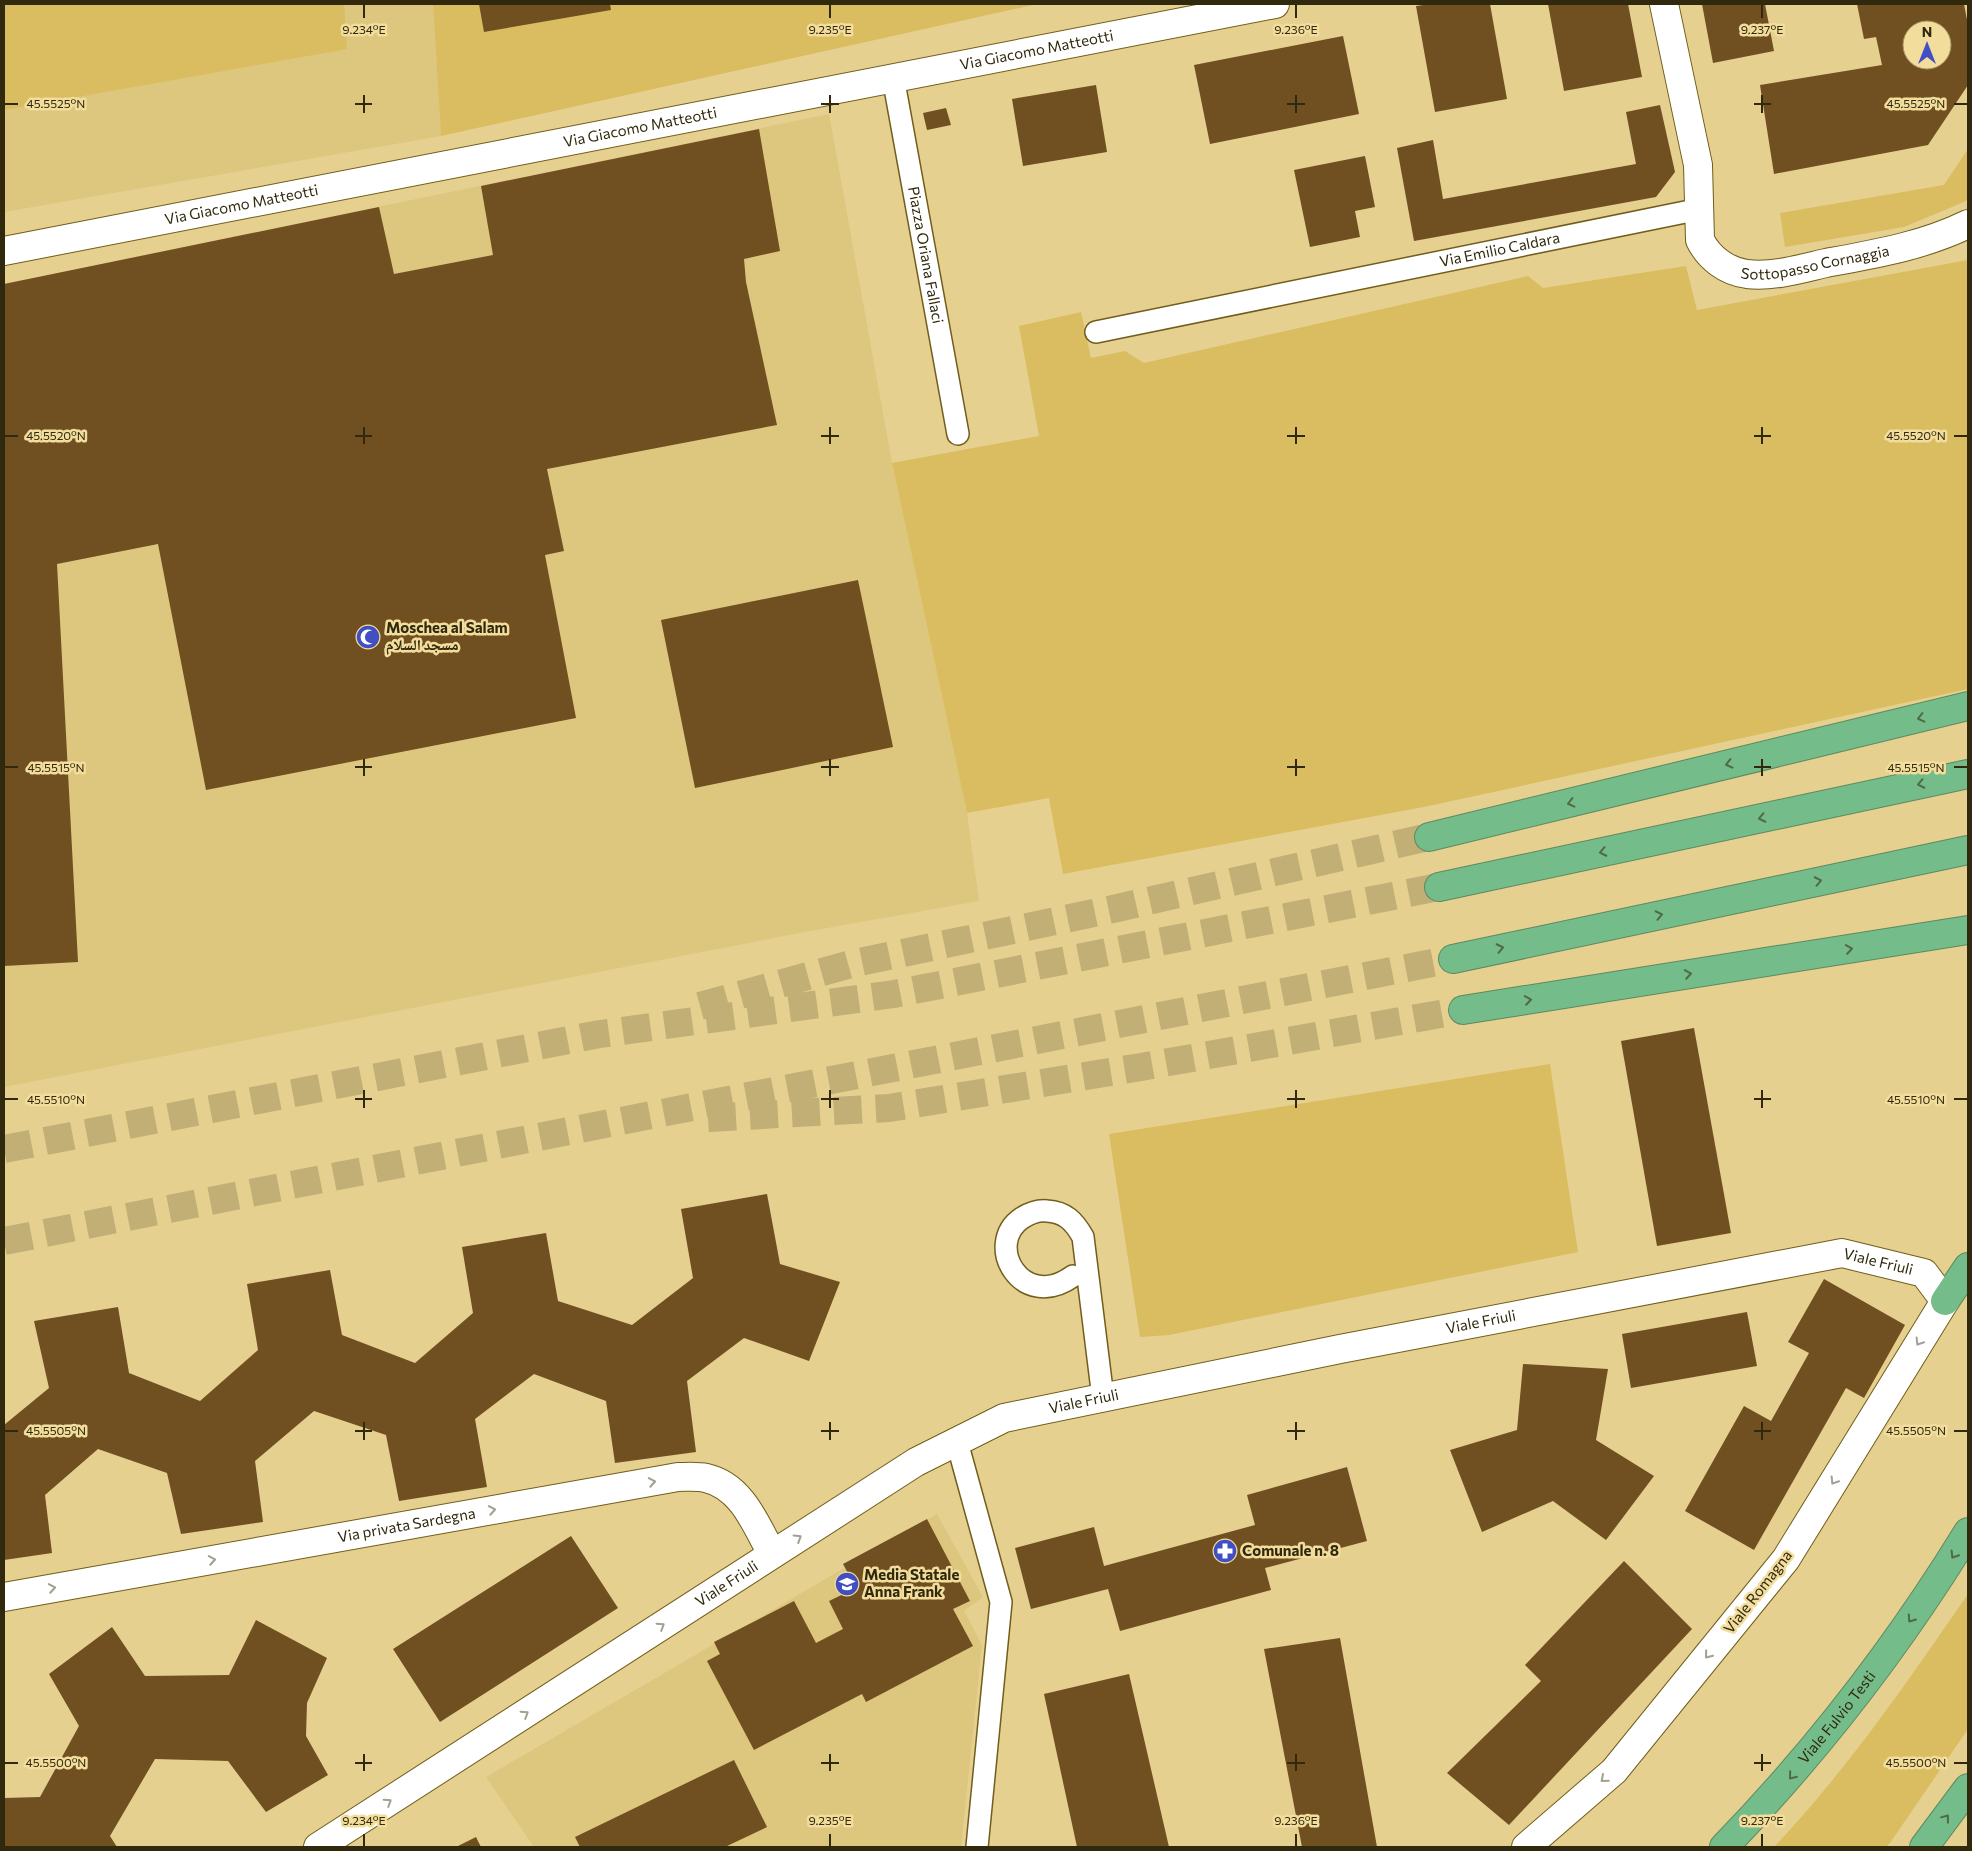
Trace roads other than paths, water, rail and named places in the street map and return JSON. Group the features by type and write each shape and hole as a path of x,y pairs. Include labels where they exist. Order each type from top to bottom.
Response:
{"highway":[{"path":"1429,837 1968,706"},
{"path":"1439,887 1968,774"},
{"path":"1453,958 1968,850"},
{"path":"1462,1010 1968,930"},
{"path":"1945,1301 1968,1267"},
{"name":"Viale Fulvio Testi","path":"1724,1847 1781,1789 1864,1686 1940,1579 1968,1532"},
{"path":"1924,1847 1968,1788"}],"street":[{"name":"Via Giacomo Matteotti","path":"4,251 1274,4"},
{"path":"1664,4 1698,165 1700,209"},
{"name":"Sottopasso Cornaggia","path":"1700,209 1700,240 1705,251 1718,263 1746,274 1778,273 1910,246 1942,237 1968,224"},
{"name":"Viale Friuli","path":"318,1847 916,1462 1004,1418 1340,1349 1842,1253 1924,1273 1945,1301"},
{"name":"Viale Romagna","path":"1526,1847 1614,1771 1786,1559 1945,1301"},
{"name":"Via privata Sardegna","path":"4,1597 678,1477 705,1477 728,1486 742,1501 772,1554"}],"lane":[{"name":"Piazza Oriana Fallaci","path":"893,77 958,434"},
{"name":"Via Emilio Caldara","path":"1096,332 1700,209"},
{"path":"1073,1276 1062,1284 1051,1288 1029,1284 1018,1277 1011,1267 1007,1255 1007,1242 1011,1230 1018,1221 1029,1213 1042,1210 1055,1211 1067,1216 1083,1236 1103,1398"},
{"path":"957,1442 1000,1602 977,1847"}],"tunnel":[{"path":"700,1006 855,963 1113,909 1429,837"},
{"path":"4,1149 600,1034 894,994 1439,887"},
{"path":"4,1241 1453,959"},
{"path":"708,1118 889,1108 1141,1067 1463,1010"}],"place":[{"name":"Moschea al Salam مسجد السلام","path":"368,637"},
{"name":"Comunale n. 8","path":"1225,1551"},
{"name":"Media Statale Anna Frank","path":"847,1584"}]}
